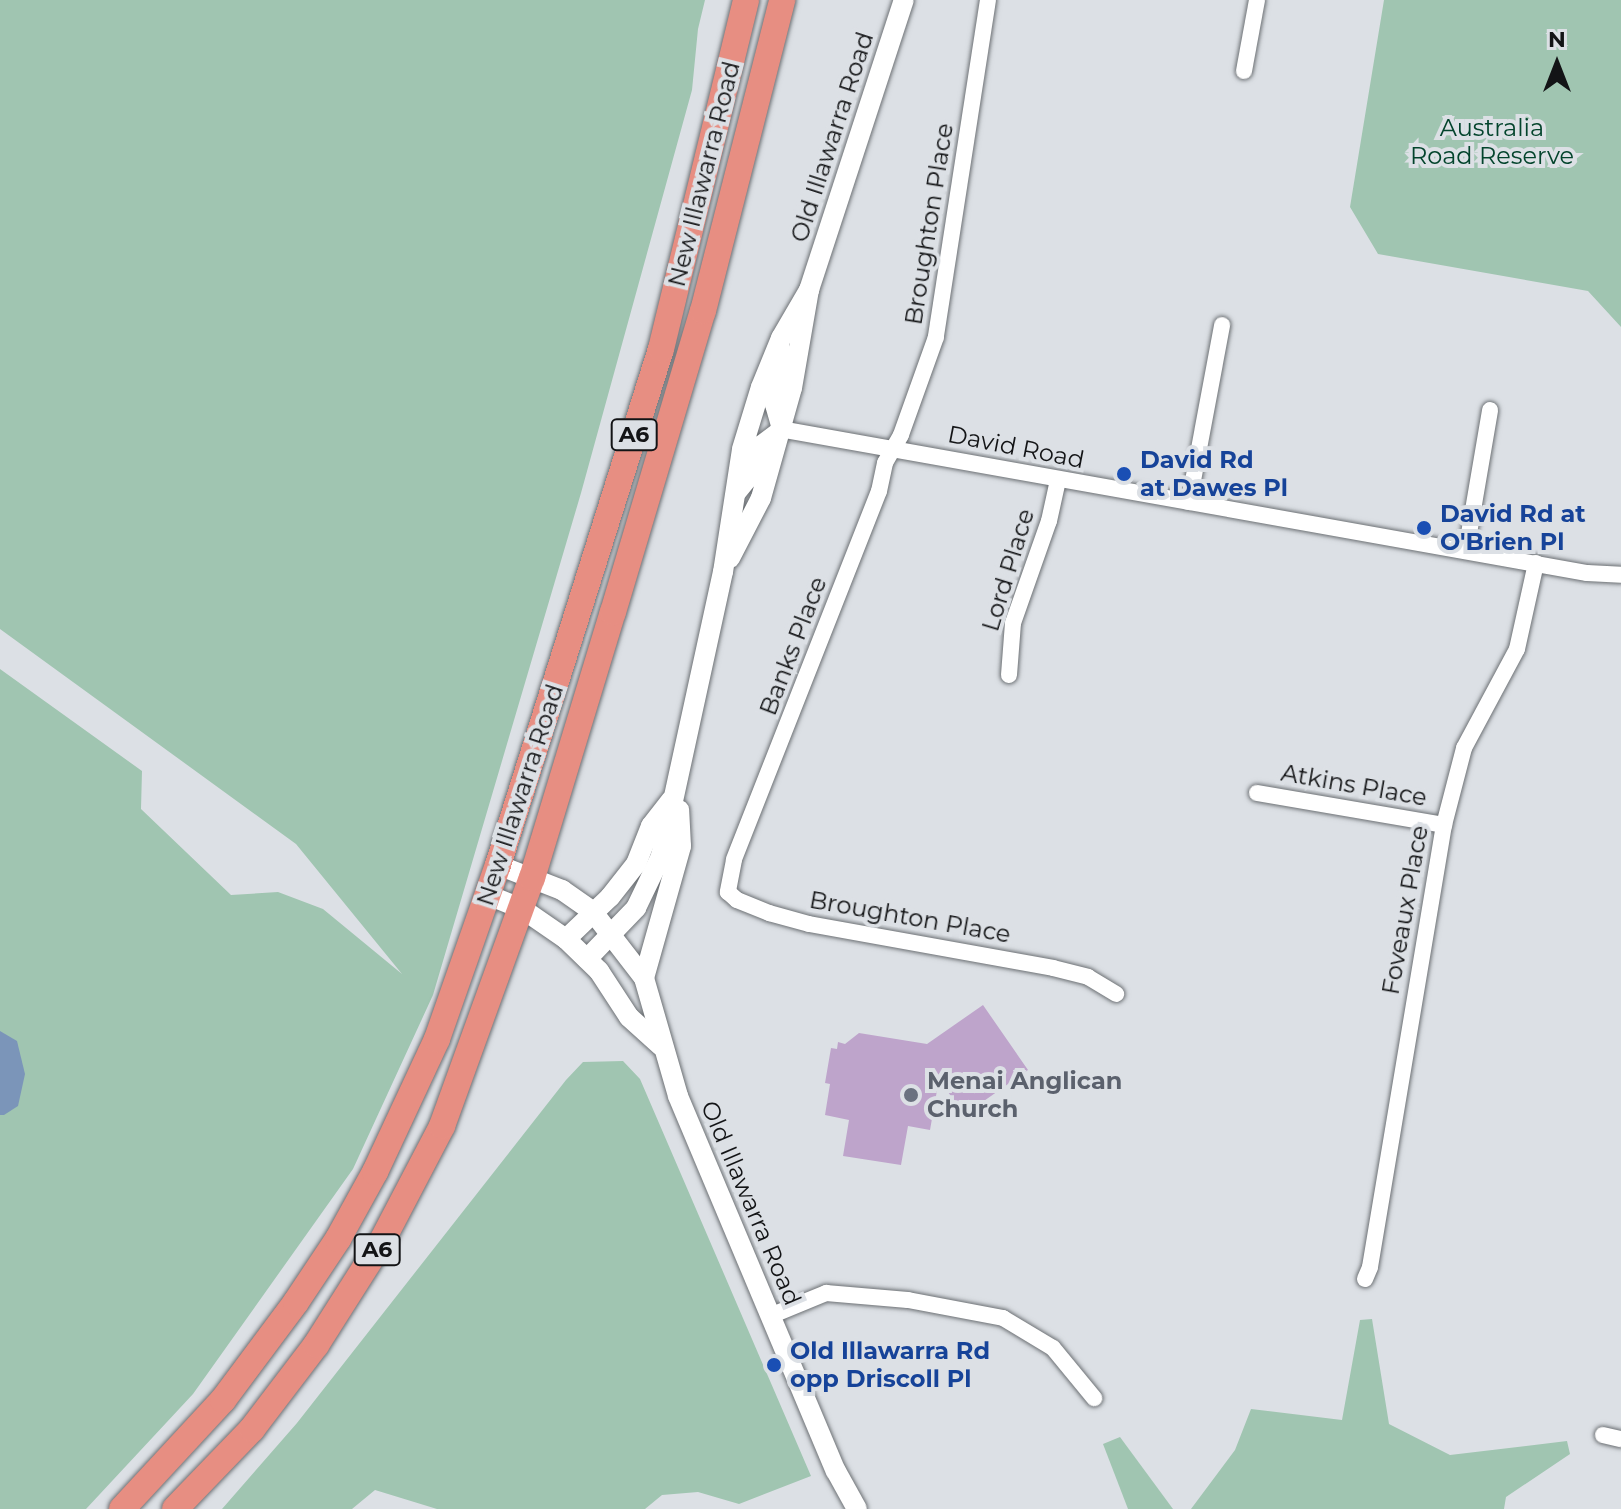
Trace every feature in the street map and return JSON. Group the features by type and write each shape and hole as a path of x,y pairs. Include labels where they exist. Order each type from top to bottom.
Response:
{"highway":[{"name":"New Illawarra Road","path":"122,1509 223,1400 338,1239 408,1105 437,1039 498,865 661,349 746,0"},
{"name":"New Illawarra Road","path":"175,1509 252,1429 316,1345 382,1241 442,1126 532,878 703,311 782,0"}],"street":[{"name":"Old Illawarra Road","path":"723,572 761,498 802,346 809,290 904,0"},
{"name":"Broughton Place","path":"894,448 936,337 988,0"},
{"path":"1244,71 1257,0"},
{"name":"Old Illawarra Road","path":"587,959 636,908 661,856 678,790 723,572 731,501 749,424 781,338 809,290"},
{"path":"1189,502 1222,325"},
{"path":"731,501 749,480 760,444 780,429 773,405 782,362 781,338"},
{"path":"1466,551 1490,410"},
{"name":"David Road","path":"780,429 1466,551 1621,575"},
{"name":"Banks Place","path":"734,860 879,491 885,463 894,448"},
{"name":"Lord Place","path":"1009,675 1013,623 1049,521 1058,480"},
{"name":"Foveaux Place","path":"1365,1279 1370,1267 1444,825 1464,748 1517,649 1536,563"},
{"name":"Old Illawarra Road","path":"566,939 610,897 636,864 651,826 678,790"},
{"name":"Old Illawarra Road","path":"644,978 681,846 678,790"},
{"name":"Atkins Place","path":"1257,793 1444,825"},
{"name":"Broughton Place","path":"734,860 728,892 737,900 769,913 809,924 1053,968 1088,977 1116,994"},
{"name":"Old Illawarra Road","path":"498,865 562,890 593,912 644,978 661,1046 678,1096 836,1471 857,1509"},
{"name":"Old Illawarra Road","path":"488,895 521,908 566,939 587,959 629,1017 661,1046"},
{"path":"770,1316 826,1293 908,1300 1003,1318 1053,1348 1094,1398"},
{"path":"1603,1435 1621,1439"}],"green space":[{"path":"0,0 705,0 698,29 692,90 581,493 433,995 353,1169 193,1394 86,1509 0,1509 0,669 142,771 141,809 231,895 278,892 323,909 402,974 296,844 0,629"},
{"name":"Australia Road Reserve","path":"1384,0 1621,0 1621,327 1588,291 1378,254 1350,207"},
{"path":"623,1061 640,1079 811,1476 739,1504 698,1492 662,1495 645,1509 437,1509 375,1490 352,1509 222,1509 297,1423 566,1080 583,1062"},
{"path":"1372,1319 1389,1424 1450,1455 1567,1441 1570,1454 1506,1497 1504,1509 1191,1509 1235,1450 1251,1409 1342,1420 1360,1320"},
{"path":"1120,1437 1173,1509 1128,1509 1103,1444"}],"water":[{"path":"0,1031 17,1041 25,1074 18,1106 4,1115 0,1115"}],"building":[{"path":"983,1005 1028,1070 964,1115 939,1079 930,1130 908,1126 901,1165 843,1156 849,1120 825,1115 830,1084 825,1083 831,1048 837,1049 838,1042 845,1044 859,1033 927,1044"}],"place":[{"name":"David Rd at Dawes Pl","path":"1124,474"},
{"name":"David Rd at O'Brien Pl","path":"1424,528"},
{"name":"Menai Anglican Church","path":"911,1095"},
{"name":"Old Illawarra Rd opp Driscoll Pl","path":"774,1365"}]}
